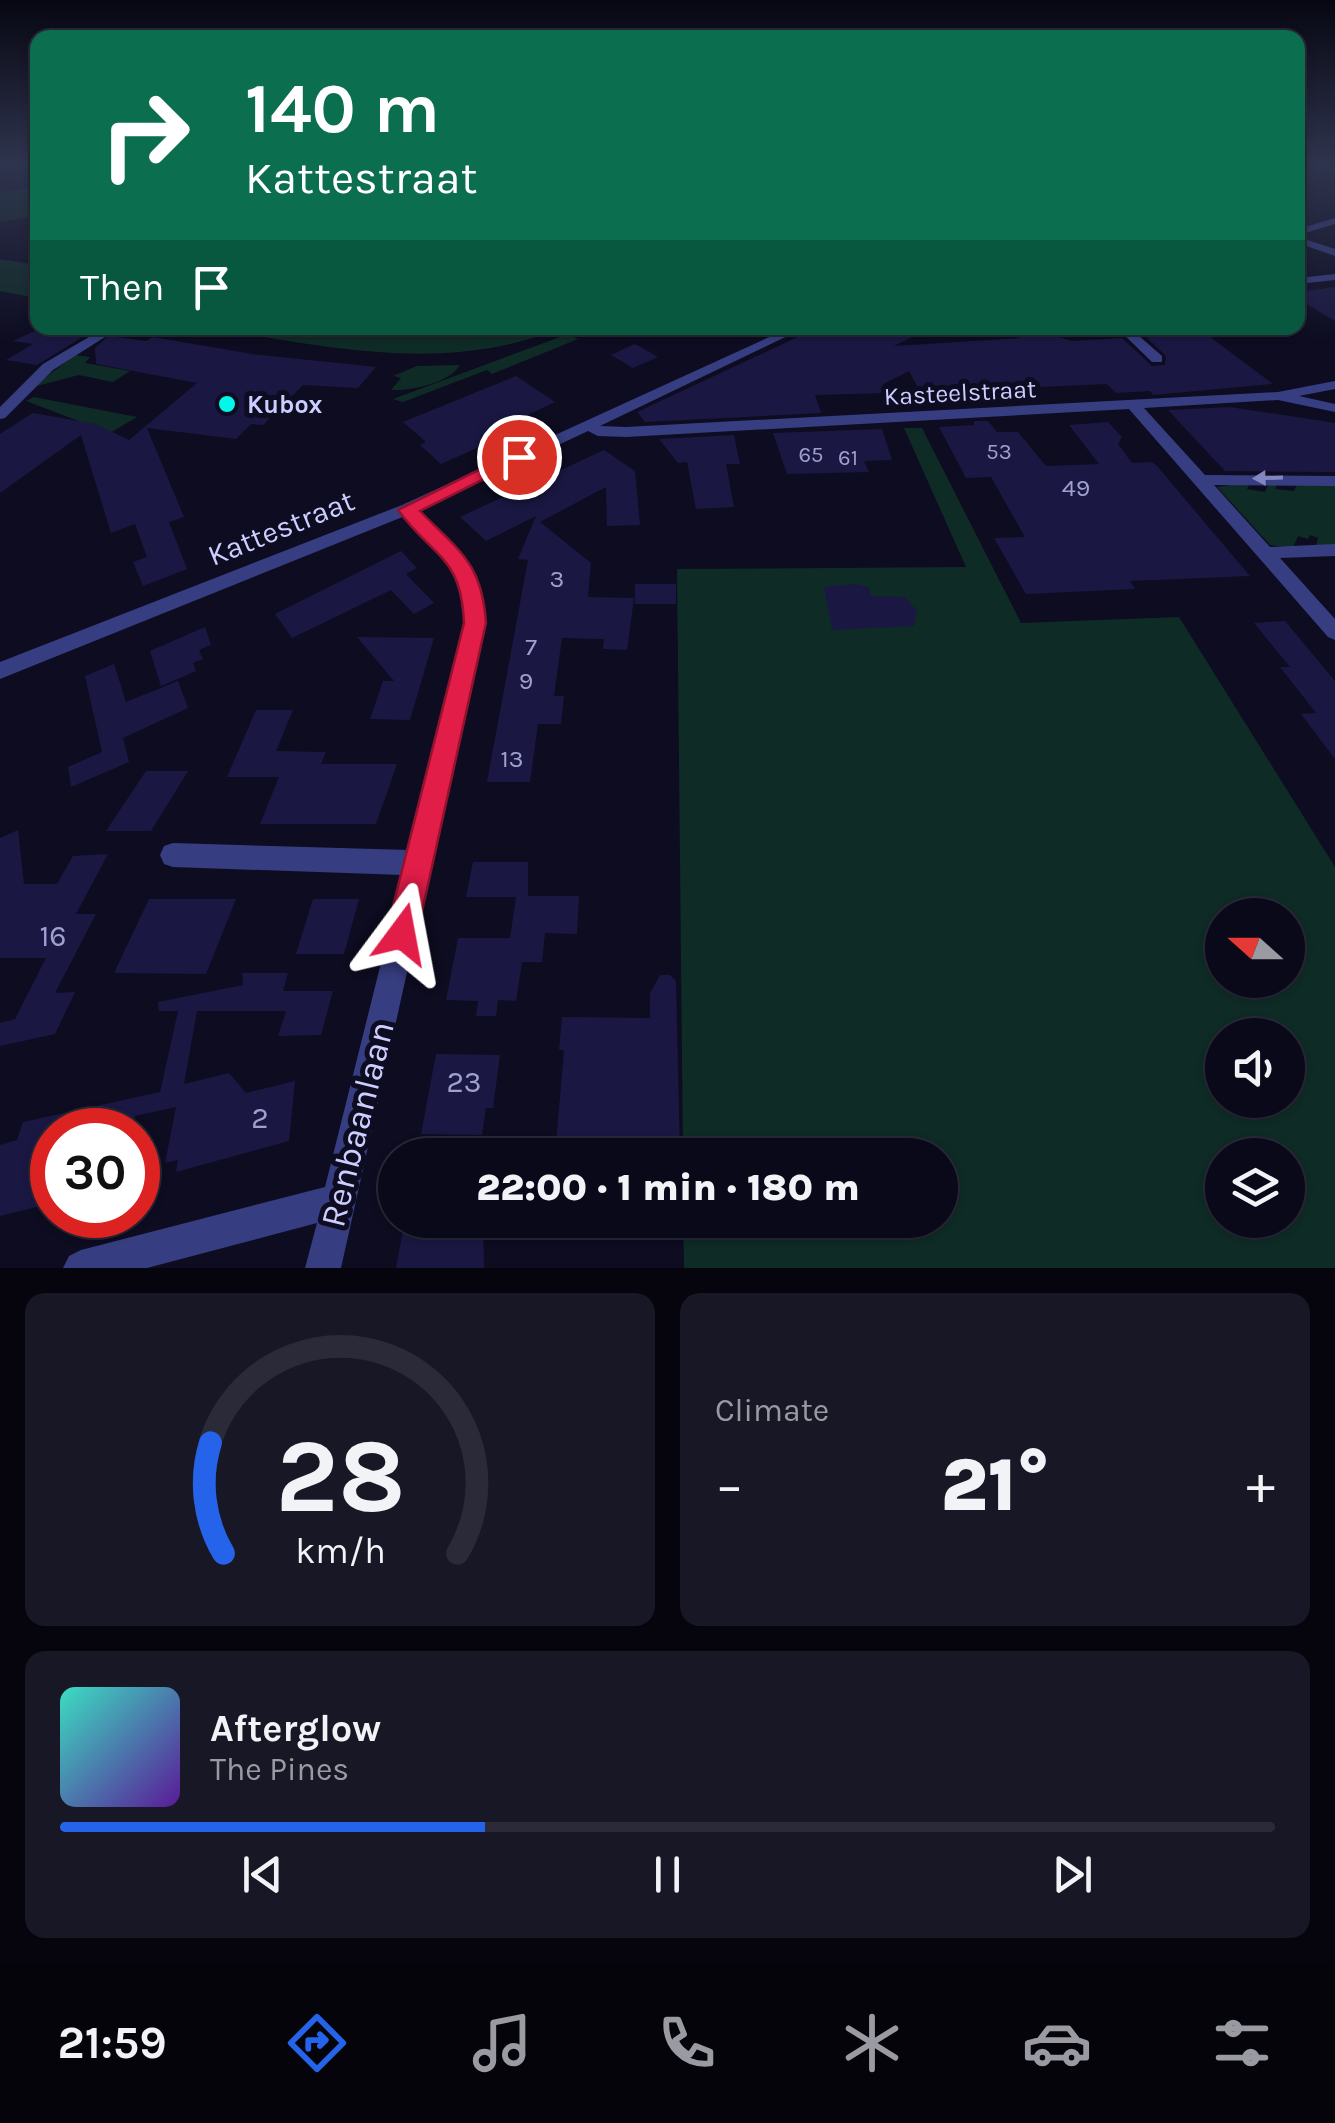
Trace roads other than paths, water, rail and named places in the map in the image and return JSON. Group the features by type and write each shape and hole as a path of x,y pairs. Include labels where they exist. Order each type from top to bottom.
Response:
{"street":[{"path":"1305,242 1335,253"},
{"path":"1305,280 1335,278"},
{"name":"Kattestraat","path":"0,671 408,510 783,335"},
{"path":"1133,335 1157,359"},
{"path":"0,416 48,367 99,337"},
{"path":"1278,396 1335,386"},
{"name":"Kasteelstraat","path":"588,425 598,431 626,432 1278,396 1335,408"},
{"path":"1134,405 1335,632"},
{"path":"1200,480 1335,481"},
{"name":"Renbaanlaan","path":"323,1268 475,623 473,586 464,568 408,510"},
{"path":"1265,553 1335,550"},
{"path":"173,855 417,864"},
{"path":"81,1268 336,1201"}],"place":[{"name":"Kubox","path":"227,404"}]}
